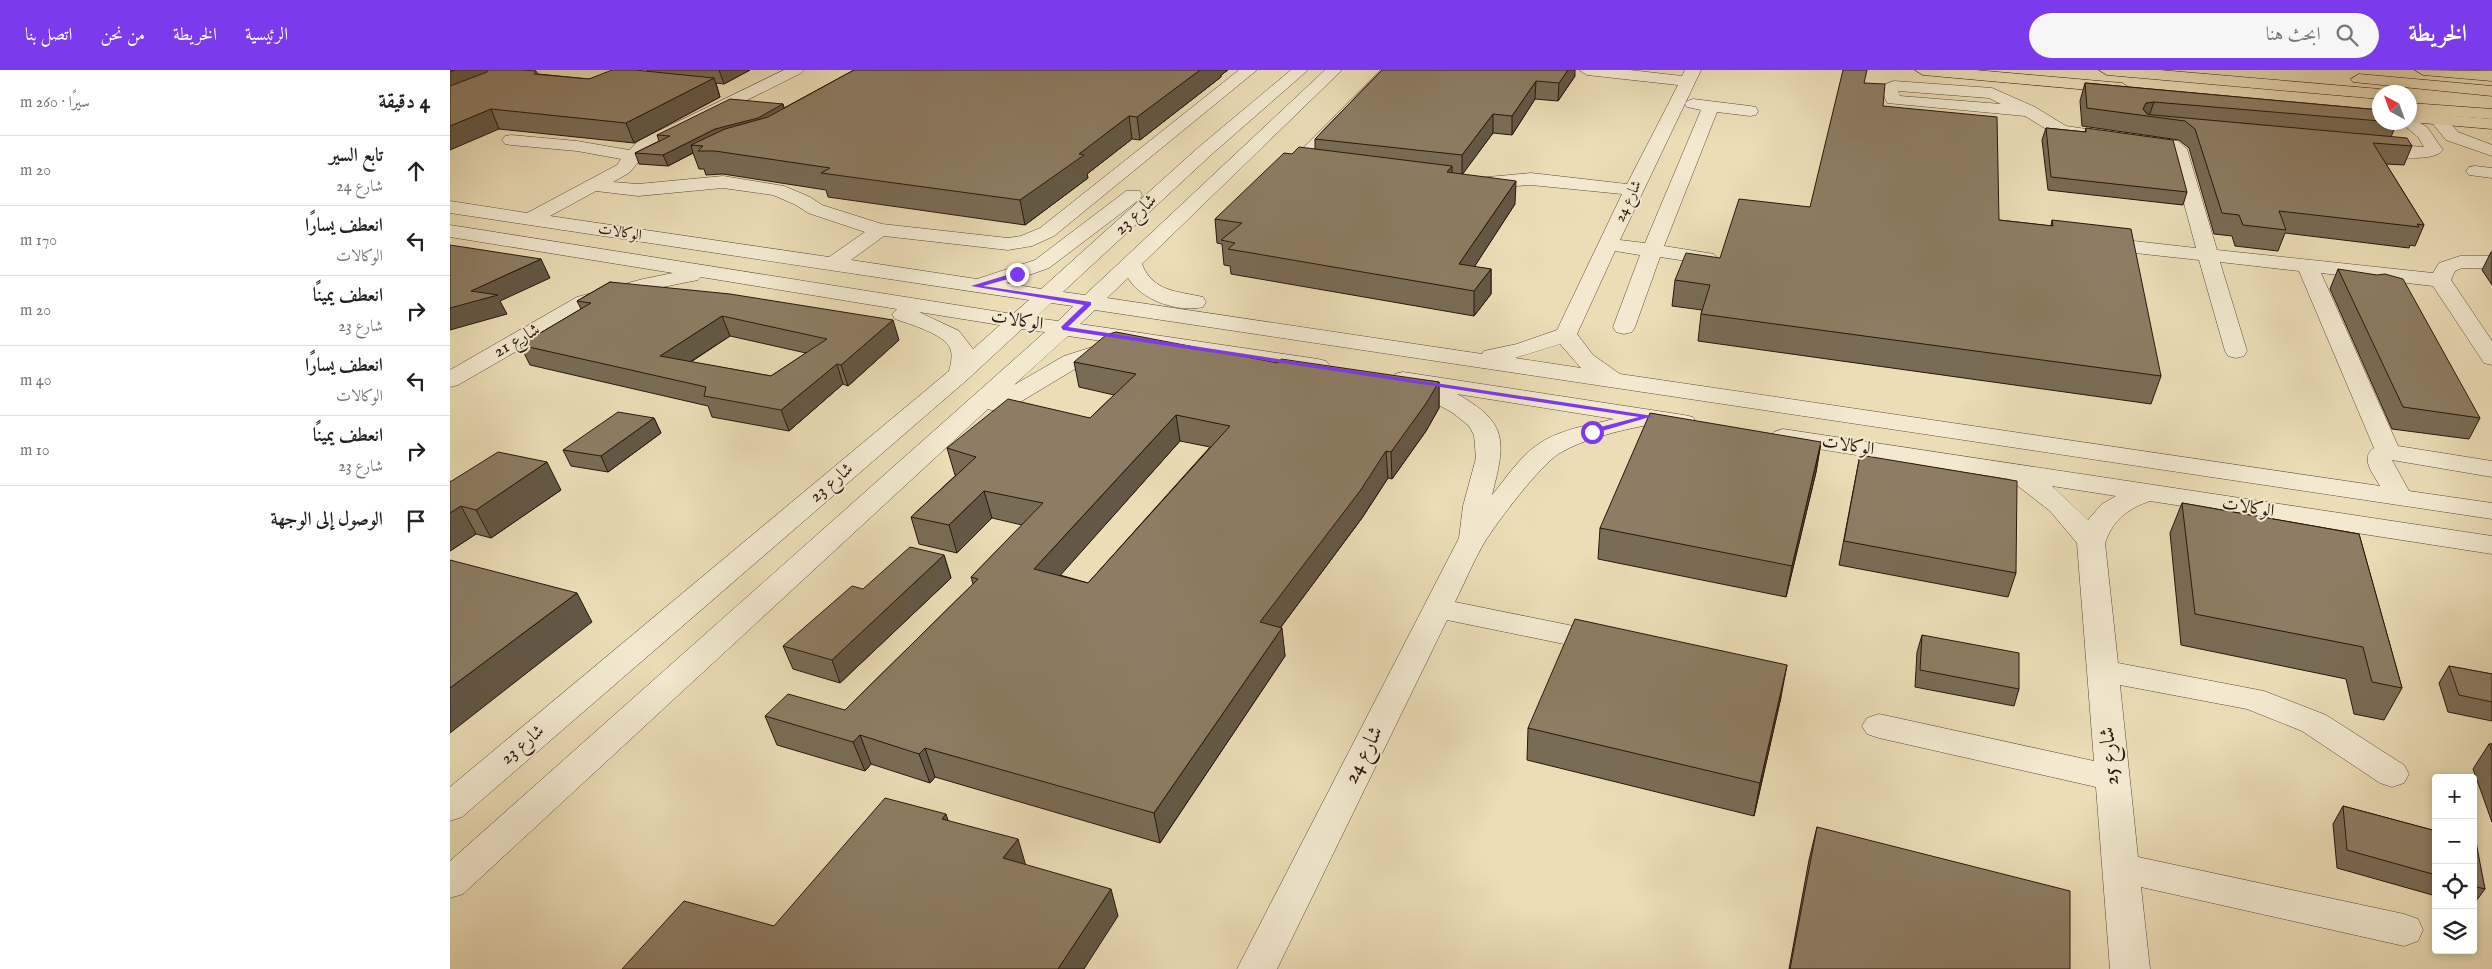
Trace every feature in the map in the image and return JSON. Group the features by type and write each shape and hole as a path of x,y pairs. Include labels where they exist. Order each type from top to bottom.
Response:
{"main road":[{"path":"1923,70 2114,87 2372,105"},
{"path":"2107,70 2372,93"},
{"path":"2256,70 2492,91"},
{"path":"2369,70 2492,82"},
{"path":"2424,70 2492,76"},
{"path":"2417,97 2492,103"},
{"path":"2417,109 2492,114"},
{"path":"2417,118 2492,124"}],"street":[{"path":"530,219 623,169 644,145 796,70"},
{"path":"595,185 638,190 723,182 776,190 803,201 815,209 880,230 1008,244 1025,242 1047,232 1249,70"},
{"name":"شارع 23","path":"450,807 1020,322 1206,150 1300,70"},
{"name":"شارع 23","path":"450,883 938,444 1131,262 1322,90 1334,70"},
{"path":"1336,168 1307,164 1301,160 1357,93 1390,70"},
{"path":"1587,70 1690,75"},
{"name":"شارع 24","path":"1566,334 1633,190 1690,75"},
{"path":"1911,118 1907,117 1893,100 1889,88 1894,86 1996,94 2062,131 2184,131"},
{"path":"721,90 750,93"},
{"path":"1677,102 1750,111"},
{"path":"1624,327 1652,250 1710,106"},
{"path":"2025,111 2047,109 2066,117 2172,145 2178,149 2236,352"},
{"path":"2437,119 2452,136 2492,151"},
{"path":"2362,143 2424,153 2434,150 2427,134 2417,126"},
{"path":"511,140 577,146 633,156"},
{"name":"شارع 23","path":"974,286 1024,272 1042,264 1163,172 1206,150"},
{"path":"638,190 682,168"},
{"path":"1453,181 1483,185 1503,180 1531,179 1633,190"},
{"name":"الوكالات","path":"450,207 1088,304 2492,511"},
{"path":"831,264 880,230"},
{"name":"الوكالات","path":"450,231 1020,322 1344,370"},
{"path":"2075,240 2440,280"},
{"path":"1608,244 1707,258"},
{"name":"شارع 21","path":"585,302 598,288 605,275 605,264 599,254"},
{"name":"الوكالات","path":"1131,262 1134,274 1144,287 1168,297 1291,318 1414,351"},
{"path":"2440,280 2446,267 2460,262 2492,262"},
{"path":"2307,266 2388,452"},
{"name":"شارع 21","path":"450,380 585,302 650,283 716,273"},
{"path":"2440,280 2492,358"},
{"name":"الوكالات","path":"848,294 920,320 954,338 961,346 963,358 960,374"},
{"path":"1471,359 1523,350 1566,334 1572,347 1583,359 1618,382"},
{"name":"شارع 23","path":"938,444 1072,361 1116,347 1154,341"},
{"name":"شارع 24","path":"1471,541 1478,496 1490,449 1487,433 1475,418 1458,406 1392,377 1650,416"},
{"path":"1650,416 1709,425"},
{"name":"شارع 24","path":"1257,969 1471,541 1521,476 1535,460 1550,448 1569,439 1650,416"},
{"name":"الوكالات","path":"1758,433 2492,545"},
{"path":"2399,498 2379,460 2380,455 2388,452 2492,469"},
{"path":"2013,472 2060,504 2091,543"},
{"name":"شارع 25","path":"2130,969 2091,543 2096,526 2108,512 2126,500 2148,492"},
{"path":"1438,608 1628,648"},
{"path":"2102,671 2253,699 2314,723 2392,774"},
{"path":"1879,726 2112,778"},
{"path":"2121,868 2404,930"}],"building":[{"path":"488,70 536,71 534,74 589,79 612,70 635,70 714,78 626,123 491,109 450,126 450,86"},
{"path":"854,70 1200,70 1137,117 1129,116 1079,154 1084,155 1020,200 821,173 830,168 715,151 698,151 703,146 691,145 725,129 768,117"},
{"path":"1382,70 1568,70 1559,83 1536,81 1512,116 1493,114 1462,155 1315,139"},
{"path":"1843,70 1867,70 1864,83 1885,84 1883,106 1997,117 1999,220 2053,226 2052,220 2131,229 2161,376 1701,314 1710,285 1675,280 1686,253 1720,258 1739,199 1810,207"},
{"path":"2085,83 2372,109 2372,120 2154,102 2146,103 2143,109 2147,114 2153,115 2407,138 2412,146 2373,143 2424,225 2417,224 2419,227 2279,211 2286,230 2243,225 2239,215 2222,213 2195,129 2185,121 2087,108"},
{"path":"730,99 783,104 758,118 715,129 663,155 635,153 670,136 657,135"},
{"path":"2046,128 2086,132 2086,128 2173,140 2187,192 2051,177"},
{"path":"1299,147 1452,166 1447,172 1516,181 1459,264 1491,269 1474,291 1228,249 1235,243 1221,240 1242,223 1215,219 1284,153 1292,154"},
{"path":"450,245 541,259 471,291 498,295 450,308"},
{"path":"2338,269 2377,275 2385,274 2403,279 2480,418 2403,407"},
{"path":"610,282 730,294 893,320 841,365 837,364 781,410 704,396 706,387 520,345 591,303 577,301","holes":["722,316 827,339 771,376 660,356"]},
{"path":"1116,332 1278,363 1281,359 1439,382 1391,452 1386,451 1360,491 1260,622 1282,628 1154,813 925,748 919,754 860,735 853,742 765,716 788,694 845,710 978,579 971,577 1043,503 984,491 949,525 911,517 976,457 947,448 1008,399 1090,418 1136,374 1074,362 1106,335","holes":["1176,415 1230,426 1088,583 1034,569"]},
{"path":"618,412 654,418 601,456 563,450"},
{"path":"1650,413 1821,442 1792,566 1600,528"},
{"path":"498,452 547,462 476,510 461,506 450,513 450,482"},
{"path":"1860,455 2017,481 2016,573 1844,541"},
{"path":"2182,503 2359,534 2402,688 2372,682 2363,647 2195,614"},
{"path":"910,547 944,555 832,660 783,646 852,586 863,589"},
{"path":"450,560 577,593 450,688"},
{"path":"1575,619 1787,665 1760,783 1528,728"},
{"path":"1922,635 2019,653 2019,689 1920,670"},
{"path":"2449,666 2492,674 2492,702 2459,695"},
{"path":"885,798 946,814 942,819 1018,839 1003,858 1111,889 1058,969 622,969 684,901 774,926"},
{"path":"2343,806 2432,830 2432,874 2347,850"},
{"path":"1817,827 2070,891 2070,969 1790,969"},
{"path":"2477,847 2485,889 2477,887"}],"route":[{"path":"1017,274 974,286 1088,304 1063,328 1650,416 1592,432"}]}
